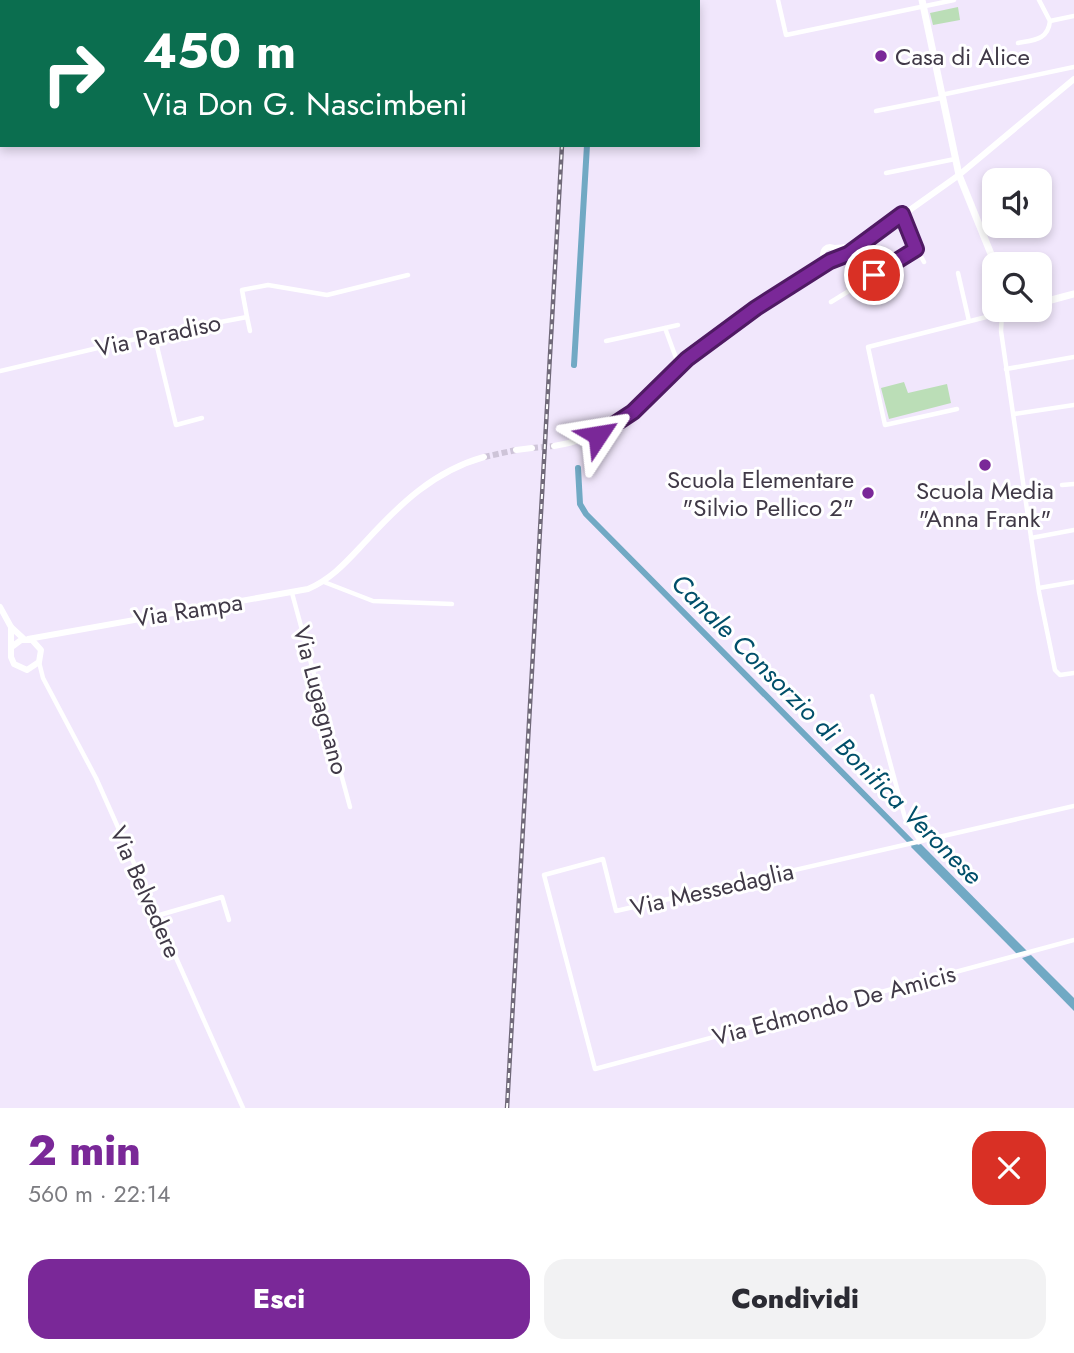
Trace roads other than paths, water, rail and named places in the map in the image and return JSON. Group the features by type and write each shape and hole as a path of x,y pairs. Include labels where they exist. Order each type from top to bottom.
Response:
{"main road":[{"path":"922,3 959,175 990,252"},
{"path":"1052,300 1074,294"}],"street":[{"path":"778,0 786,35 922,3 954,0"},
{"path":"1018,43 1042,38 1049,31 1050,21 1039,0"},
{"path":"1050,21 1074,16"},
{"path":"876,111 1074,67"},
{"path":"554,446 582,440 615,426 679,366 756,308 859,246 959,175 1074,79"},
{"path":"887,173 955,159"},
{"path":"902,214 916,249 925,262"},
{"path":"807,276 827,247 859,246"},
{"path":"833,260 835,248"},
{"path":"831,302 916,249"},
{"path":"823,256 833,260"},
{"path":"958,273 969,321"},
{"name":"Via Paradiso","path":"0,371 153,334 247,317 242,290 268,285 327,295 408,275"},
{"path":"247,317 250,331"},
{"path":"957,409 885,425 867,351 871,345 982,317"},
{"path":"1001,322 1031,538 1055,670 1060,675 1072,673"},
{"path":"606,341 678,325"},
{"path":"665,328 679,366"},
{"path":"153,334 176,425 202,418"},
{"path":"1006,369 1074,357"},
{"path":"1014,414 1074,405"},
{"path":"516,450 532,448"},
{"name":"Via Rampa","path":"26,639 292,593 324,582 337,573 386,520 426,484 456,466 484,457"},
{"path":"1062,485 1074,484"},
{"path":"1031,538 1074,530"},
{"path":"324,582 373,600 452,604"},
{"path":"1039,588 1074,582"},
{"name":"Via Lugagnano","path":"292,593 350,807"},
{"path":"0,607 11,626 41,650 51,635"},
{"path":"11,626 12,662 19,668 43,678"},
{"path":"13,646 26,639"},
{"name":"Via Belvedere","path":"41,650 43,678 96,778 243,1108"},
{"path":"29,670 40,662"},
{"path":"872,696 905,818 920,841"},
{"name":"Via Messedaglia","path":"595,1069 544,875 603,859 616,911 1074,806"},
{"path":"156,916 222,897 229,919"},
{"name":"Via Edmondo De Amicis","path":"595,1069 1074,940"}],"water":[{"path":"921,844 1027,951 1017,954 911,847"},
{"path":"1031,955 1074,998 1074,1011 1022,958"}],"waterway":[{"name":"Canale Consorzio di Bonifica Veronese","path":"574,365 587,147"},
{"name":"Canale Consorzio di Bonifica Veronese","path":"578,468 580,504 586,514 916,847"}],"tunnel":[{"path":"532,448 554,446"},
{"path":"484,457 516,450"}],"railway":[{"path":"507,1108 562,147"}],"place":[{"name":"Casa di Alice","path":"881,56"},
{"name":"Scuola Media \"Anna Frank\"","path":"985,465"},
{"name":"Scuola Elementare \"Silvio Pellico 2\"","path":"868,493"}]}
